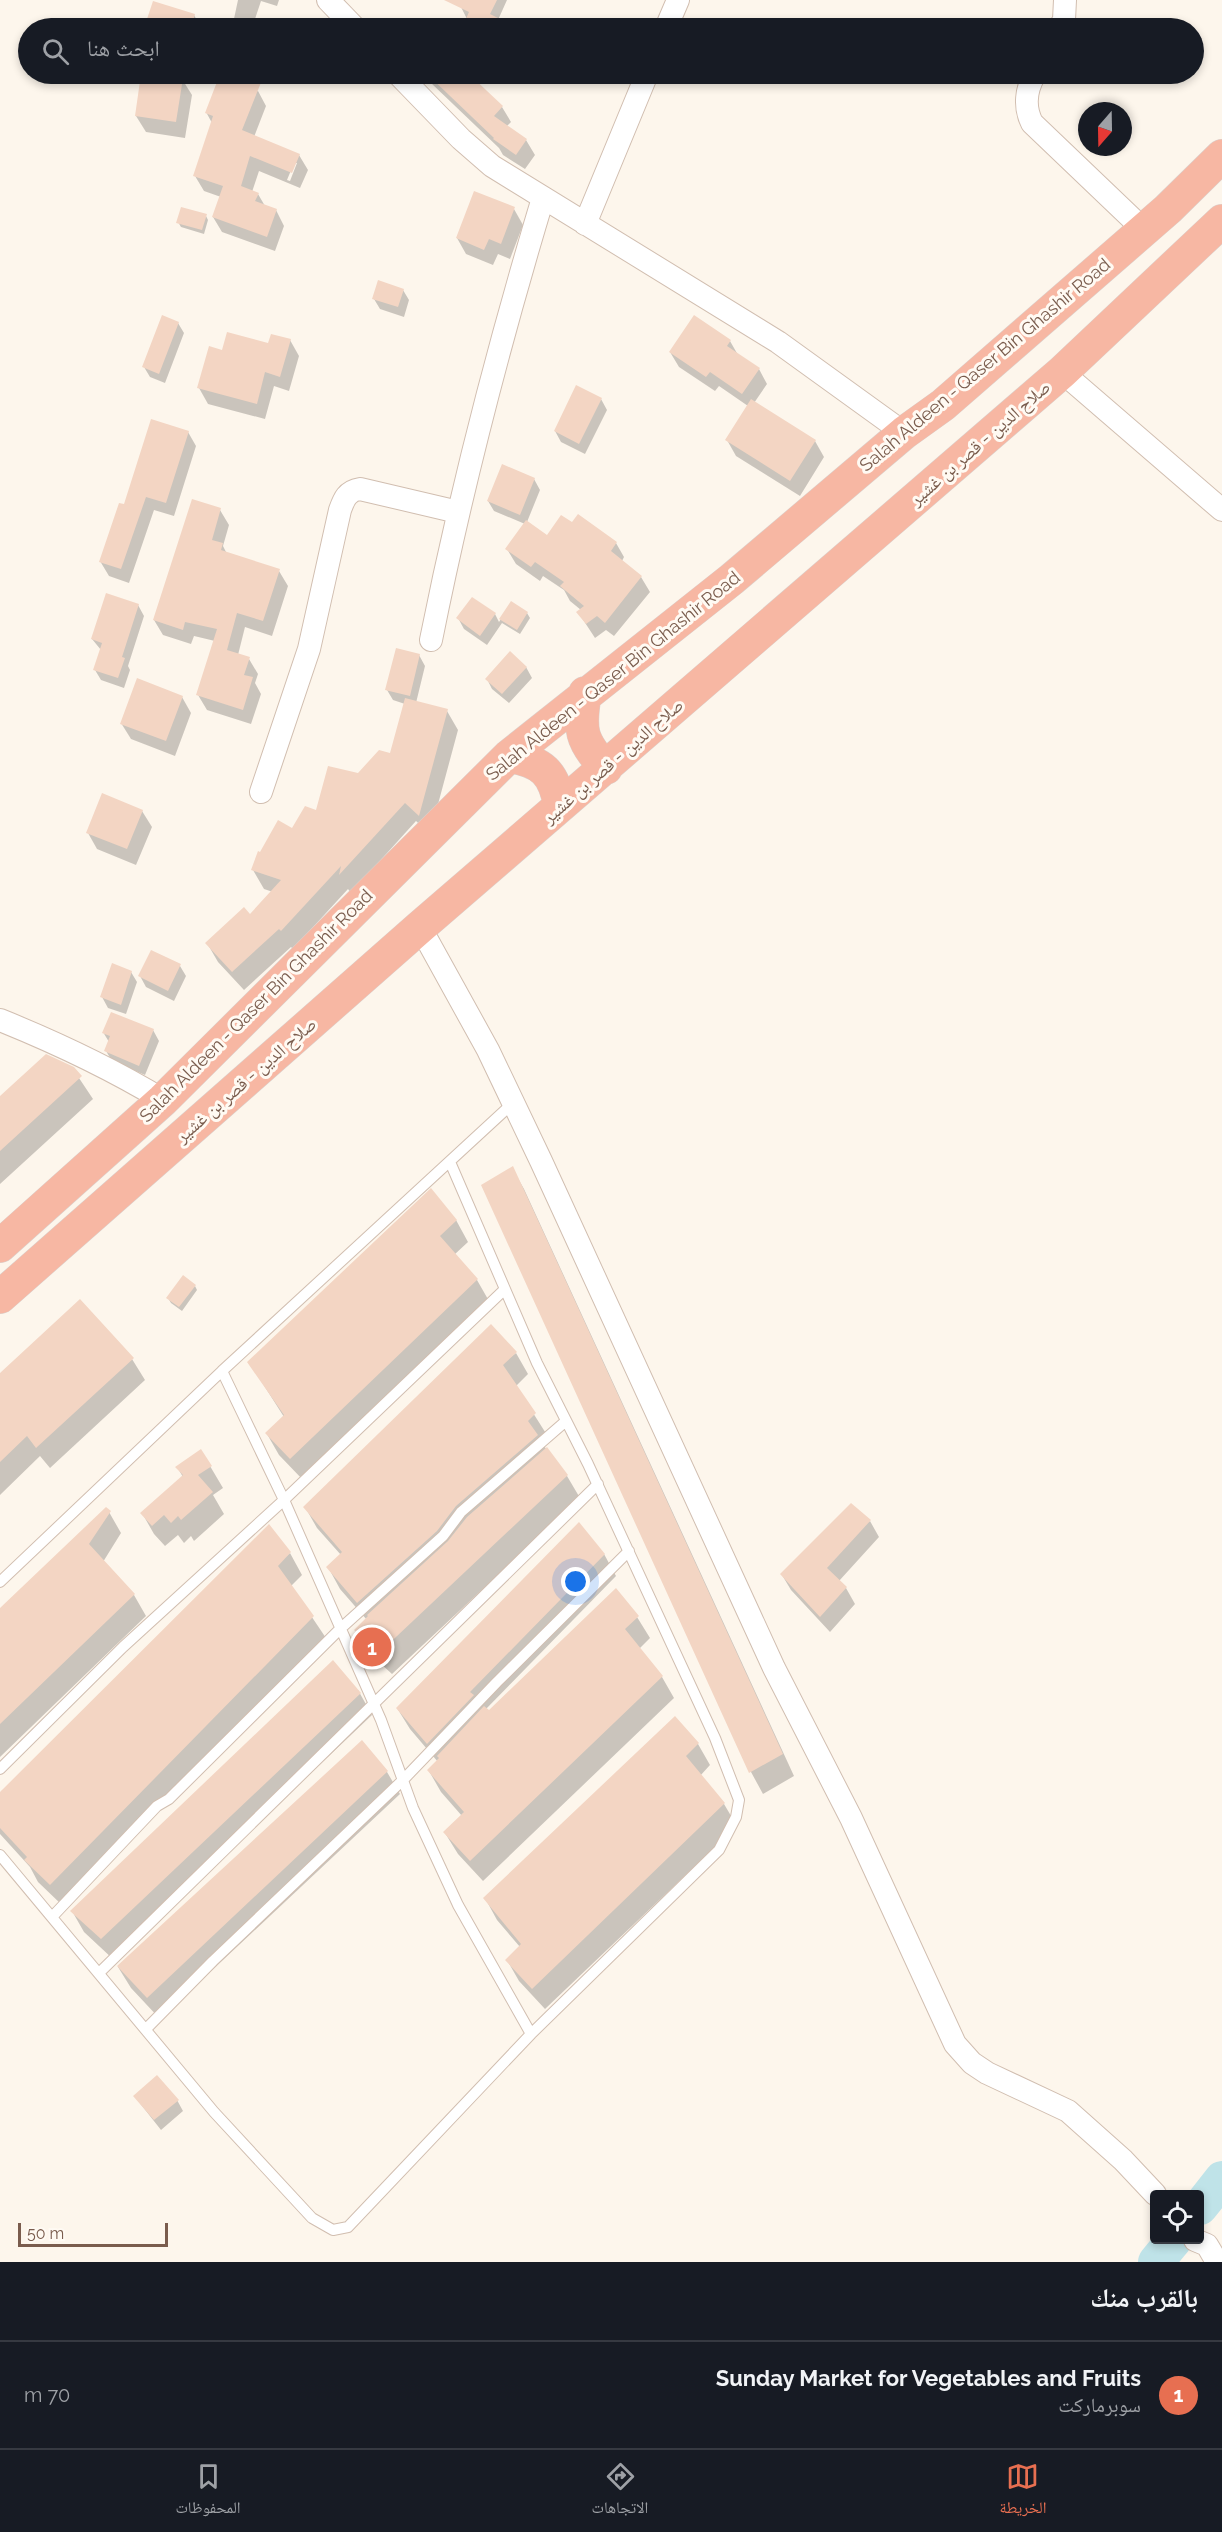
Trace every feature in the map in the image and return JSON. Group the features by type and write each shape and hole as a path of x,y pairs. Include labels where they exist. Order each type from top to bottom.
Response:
{"highway":[{"name":"Salah Aldeen - Qaser Bin Ghashir Road","path":"0,1246 163,1100 509,756 585,693 732,579 904,433 943,405 1168,209 1222,156"},
{"name":"صلاح الدين - قصر بن غشير","path":"0,1298 420,927 1062,372 1222,221"},
{"path":"585,693 581,720 582,735 595,756 606,768"},
{"path":"509,756 527,759 540,766 556,785 560,806"}],"street":[{"path":"328,0 345,18"},
{"path":"670,18 678,0"},
{"path":"1064,18 1065,0"},
{"path":"408,84 492,166 778,342 904,433"},
{"path":"585,224 643,84"},
{"path":"1032,84 1026,111 1032,123 1144,230"},
{"path":"431,640 458,512 502,334 543,198"},
{"path":"1062,372 1222,510"},
{"path":"261,792 309,649 345,496 352,490 360,489 458,512"},
{"path":"420,927 488,1050 697,1497 774,1668 851,1818 955,2044 972,2063 987,2073 1068,2111 1123,2160 1151,2190"},
{"path":"0,1020 63,1045 117,1072 163,1100"},
{"path":"1204,2244 1217,2262"}],"lane":[{"path":"0,1582 222,1371 513,1103"},
{"path":"0,1855 214,2112 312,2218 333,2229 348,2227 531,2034 719,1850 736,1817 739,1800 715,1738 598,1484 537,1363 450,1162"},
{"path":"0,1769 123,1647 284,1500 505,1289"},
{"path":"222,1371 284,1500 374,1704 403,1780 458,1905 531,2034"},
{"path":"52,1917 157,1806 169,1800 340,1629 443,1536 461,1512 566,1421"},
{"path":"99,1973 598,1484"},
{"path":"146,2029 213,1961 403,1780 497,1682 629,1551"}],"building":[{"path":"444,0 497,0 490,14 498,18 466,18 469,12"},
{"path":"153,1 195,14 194,18 147,18"},
{"path":"140,84 182,84 176,122 135,116"},
{"path":"216,84 260,84 242,130 300,154 292,173 250,156 241,186 259,193 255,201 277,209 267,237 212,217 223,186 193,176 213,116 205,113"},
{"path":"437,84 480,84 503,106 494,116 527,139 516,155 494,138"},
{"path":"474,191 515,207 501,244 489,239 484,250 456,238"},
{"path":"181,207 207,214 202,230 176,223"},
{"path":"378,280 404,289 398,307 372,299"},
{"path":"162,315 179,322 159,374 142,367"},
{"path":"694,315 731,340 727,346 760,368 742,394 710,372 706,377 669,352"},
{"path":"227,332 268,343 271,334 291,339 280,377 265,372 257,404 197,388 209,346 222,350"},
{"path":"576,385 602,398 579,444 554,431"},
{"path":"751,399 816,440 790,481 725,440"},
{"path":"151,419 189,431 166,503 146,497 121,569 99,562 119,503 124,504"},
{"path":"502,464 535,478 520,515 487,501"},
{"path":"192,499 221,508 212,540 223,543 221,550 280,569 263,621 237,613 227,650 250,657 244,675 253,677 243,710 196,695 217,629 185,622 183,630 153,620"},
{"path":"578,514 617,542 611,551 642,576 605,623 597,616 586,624 576,612 584,606 560,586 564,582 535,562 531,567 505,549 526,520 547,535 561,515 572,522"},
{"path":"106,593 139,604 122,657 125,658 118,678 93,670 102,643 91,639"},
{"path":"472,597 496,613 480,636 456,618"},
{"path":"511,601 528,612 517,630 499,619"},
{"path":"396,648 420,654 410,696 385,690"},
{"path":"510,651 527,667 502,694 485,679"},
{"path":"137,678 183,696 166,741 120,724"},
{"path":"405,698 448,709 419,816 405,803 339,875 341,866 281,931 279,929 232,972 205,943 244,907 250,914 281,880 251,870 258,851 260,852 278,820 292,828 305,806 316,810 328,766 358,773 379,750 390,753"},
{"path":"102,793 143,810 127,849 86,833"},
{"path":"151,950 181,964 168,991 138,976"},
{"path":"112,963 132,971 121,1005 100,997"},
{"path":"111,1012 154,1029 139,1066 104,1051 110,1036 102,1033"},
{"path":"46,1054 74,1067 82,1076 0,1151 0,1096"},
{"path":"513,1166 783,1754 749,1773 481,1185"},
{"path":"431,1188 457,1220 440,1236 478,1279 290,1459 265,1433 284,1415 247,1362"},
{"path":"183,1275 196,1285 179,1307 166,1298"},
{"path":"80,1299 134,1358 36,1448 27,1436 0,1462 0,1373"},
{"path":"491,1324 517,1352 503,1365 536,1413 528,1421 538,1435 456,1506 437,1531 357,1603 326,1567 342,1552 303,1507"},
{"path":"547,1447 568,1475 379,1653 354,1630 367,1615 448,1541 467,1517"},
{"path":"201,1449 212,1466 198,1475 213,1492 181,1520 178,1516 171,1523 164,1515 152,1526 140,1513 183,1475 175,1467"},
{"path":"851,1503 871,1520 827,1568 847,1587 820,1617 780,1574"},
{"path":"106,1507 111,1511 89,1544 135,1594 0,1724 0,1608"},
{"path":"579,1522 605,1554 470,1692 474,1695 427,1744 396,1708"},
{"path":"269,1524 291,1552 278,1566 314,1616 50,1885 24,1860 27,1857 0,1828 0,1792"},
{"path":"616,1588 639,1616 625,1629 663,1676 470,1861 443,1832 464,1812 427,1770 439,1758 437,1756 484,1706 489,1710"},
{"path":"333,1660 361,1693 101,1939 70,1911"},
{"path":"675,1716 699,1743 686,1756 725,1803 532,1989 505,1960 521,1944 483,1898"},
{"path":"362,1740 388,1771 147,1998 117,1966"},
{"path":"157,2075 179,2100 154,2120 133,2096"}],"waterway":[{"path":"1204,2202 1222,2179"},
{"path":"1156,2262 1171,2244"}],"place":[{"name":"Sunday Market for Vegetables and Fruits","path":"372,1647"}]}
